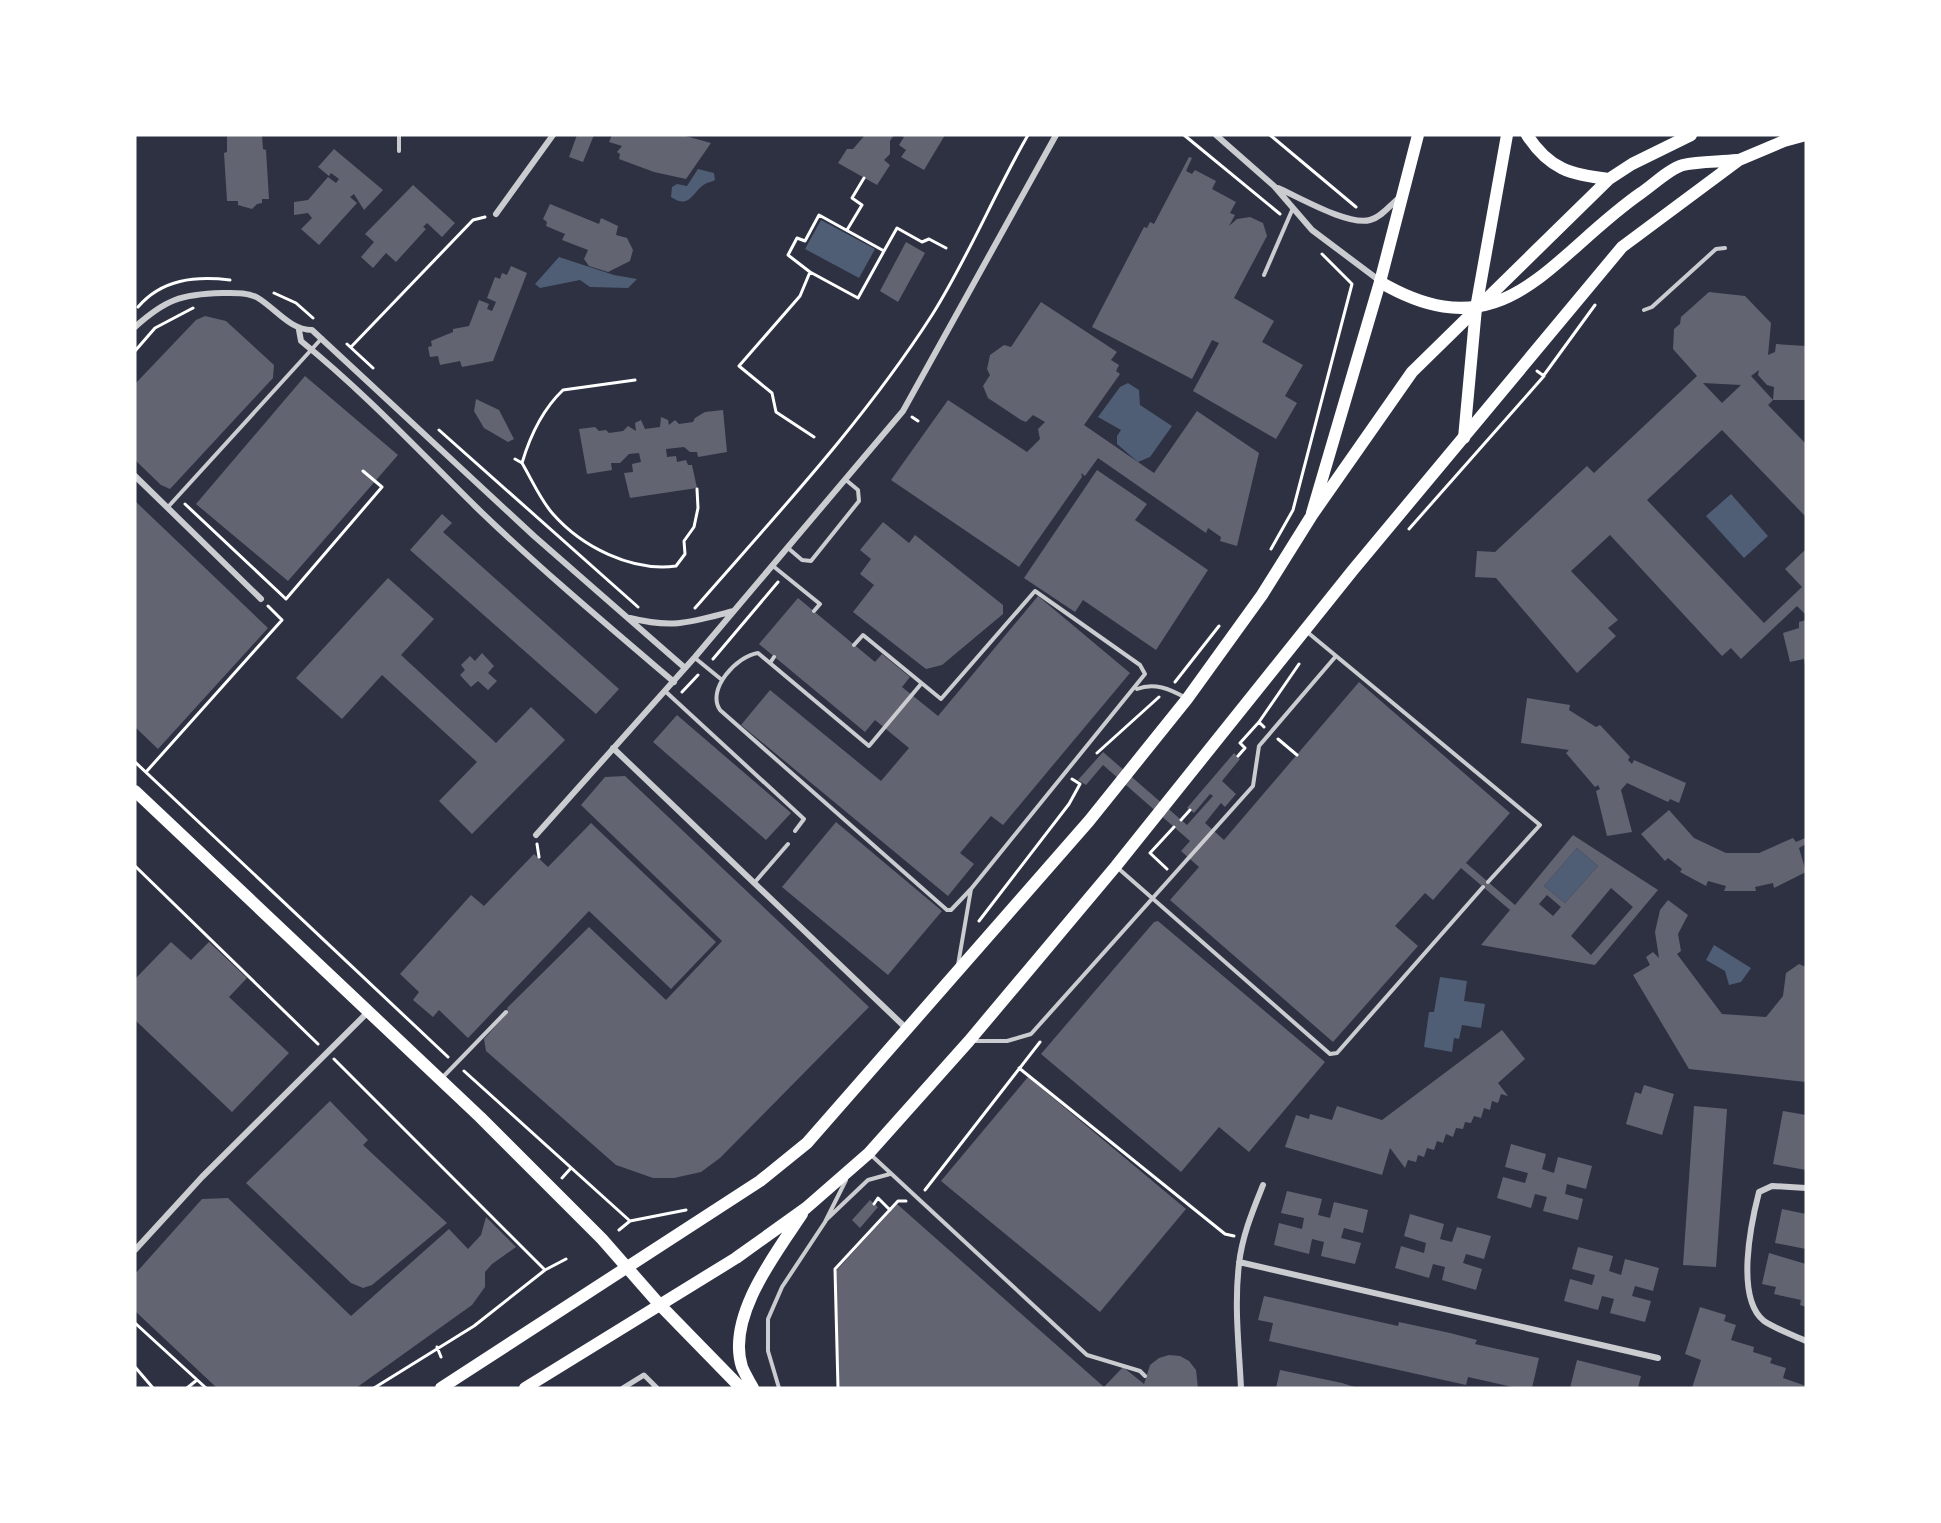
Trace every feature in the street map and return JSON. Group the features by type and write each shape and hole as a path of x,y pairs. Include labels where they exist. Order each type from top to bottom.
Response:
{"main road":[{"path":"1312,514 1380,282 1418,135"},
{"path":"1464,438 1476,308 1507,135"},
{"path":"1527,135 1543,156 1559,168 1580,176 1609,179"},
{"path":"441,1388 760,1181 807,1143 1089,821 1187,699 1262,595 1312,514 1412,372 1609,179 1632,164 1691,135"},
{"path":"525,1388 736,1258 806,1208 869,1153 969,1041 1116,866 1306,630 1622,247 1739,160 1784,141 1806,135"},
{"path":"1380,282 1404,296 1448,309 1476,308 1497,303 1528,287 1588,234 1681,166 1739,160"},
{"path":"135,791 367,1013 441,1080 627,1267 659,1304 741,1388"},
{"path":"753,1388 742,1366 739,1343 742,1323 762,1275 806,1208"}],"street":[{"path":"496,214 553,135"},
{"path":"536,835 674,682 903,411 1056,135"},
{"path":"1216,135 1275,186 1312,230 1380,282"},
{"path":"1275,186 1345,218 1371,220 1404,193"},
{"path":"135,327 158,307 191,294 235,293 256,297 299,330 312,330 343,356 474,482 685,668"},
{"path":"299,330 301,341 407,436 476,506 556,581 674,682"},
{"path":"135,476 261,599"},
{"path":"626,617 659,625 683,624 734,611"},
{"path":"613,748 907,1029"},
{"path":"135,1250 202,1178 367,1013"},
{"path":"1241,1388 1236,1293 1239,1262 1244,1238 1263,1185"},
{"path":"1806,1188 1772,1186 1760,1192 1755,1208 1747,1283 1753,1307 1764,1321 1806,1341"},
{"path":"1239,1262 1658,1358"},
{"path":"623,1388 644,1375 657,1388"}],"lane":[{"path":"399,135 399,151"},
{"path":"1264,275 1293,208"},
{"path":"1644,310 1652,307 1716,249 1725,248"},
{"path":"167,507 322,338"},
{"path":"788,548 802,560 811,561 859,501 858,490 846,480"},
{"path":"773,566 820,604 814,611"},
{"path":"854,645 863,635 941,699 1035,591 1140,665 1145,674 1136,689 971,889 951,910 944,907 720,710 715,695 722,680 751,655 758,653 869,746 921,684"},
{"path":"1306,630 1540,825 1488,882"},
{"path":"969,1041 1007,1041 1030,1034 1151,897 1254,786 1259,746 1336,656"},
{"path":"695,657 722,680"},
{"path":"770,663 774,657"},
{"path":"1136,689 1147,685 1167,690 1187,699"},
{"path":"808,695 813,689"},
{"path":"665,691 804,819 795,831"},
{"path":"755,882 788,844"},
{"path":"1116,866 1330,1054 1337,1053 1483,887"},
{"path":"957,971 971,889"},
{"path":"441,1080 506,1012"},
{"path":"869,1153 918,1201 1087,1355 1128,1367 1145,1376"},
{"path":"779,1388 768,1351 768,1319 782,1287 825,1222 850,1171"},
{"path":"825,1222 868,1180 891,1174"}],"path":[{"path":"690,613 801,486 883,386 949,287 1028,135"},
{"path":"1184,135 1288,220"},
{"path":"1270,135 1371,220"},
{"path":"847,230 862,205 852,198 864,178"},
{"path":"343,356 473,220 496,214"},
{"path":"884,251 819,215 805,240 797,238 788,255 810,272 858,298 897,228 922,242 929,239 946,248"},
{"path":"1266,558 1293,510 1352,284 1320,252"},
{"path":"810,272 800,296 739,366 772,393 776,412 814,437"},
{"path":"135,351 155,328 194,308 191,294"},
{"path":"1403,535 1544,376 1596,303"},
{"path":"1525,363 1544,376"},
{"path":"522,464 530,439 545,411 563,390 635,380"},
{"path":"515,459 522,464 553,514 592,547 633,562 662,568 676,566 685,554 684,541 694,527 698,508 697,489"},
{"path":"177,497 286,599 382,487 363,471"},
{"path":"675,700 706,667 784,574"},
{"path":"146,772 282,620 261,599"},
{"path":"1103,746 1167,690 1222,622"},
{"path":"1259,722 1316,639"},
{"path":"135,762 455,1064 630,1221"},
{"path":"962,944 1069,804 1080,784"},
{"path":"1181,820 1190,810"},
{"path":"1173,874 1150,853 1174,827"},
{"path":"135,866 545,1270"},
{"path":"838,1388 835,1269 898,1201 918,1201 1019,1068 1225,1234 1244,1238"},
{"path":"565,1184 560,1180 571,1168"},
{"path":"874,1204 878,1198 890,1210"},
{"path":"619,1230 630,1221 690,1209"},
{"path":"374,1388 474,1326 545,1270 566,1259"},
{"path":"135,1323 206,1388"},
{"path":"437,1347 441,1357"},
{"path":"135,1367 153,1388"},
{"path":"187,1388 197,1380"}],"water":[{"path":"698,169 714,173 715,180 701,187 687,201 677,201 671,197 672,187 677,184 687,186"},
{"path":"821,220 875,249 859,278 805,249"},
{"path":"559,257 614,275 637,279 628,288 590,287 580,280 540,288 535,284"},
{"path":"1128,383 1139,390 1140,405 1172,426 1150,457 1138,462 1117,444 1117,436 1121,430 1098,417 1120,387"},
{"path":"1731,494 1768,536 1744,558 1706,516"},
{"path":"1577,848 1598,866 1565,903 1544,886"},
{"path":"1714,945 1751,968 1741,982 1729,985 1725,971 1706,960"},
{"path":"1440,977 1467,981 1464,1001 1485,1004 1481,1028 1462,1025 1459,1039 1454,1038 1452,1052 1424,1047 1429,1012 1434,1012"}],"building":[{"path":"227,135 262,135 263,149 266,150 269,199 262,199 262,203 252,209 238,205 238,201 227,201 224,153 227,152"},
{"path":"577,135 594,135 583,162 569,157"},
{"path":"612,135 682,135 711,143 686,179 654,172 619,159 620,154 617,152 622,146 609,142"},
{"path":"865,135 894,135 890,141 890,154 884,160 890,165 877,185 838,163 847,149 853,149"},
{"path":"899,135 945,135 924,170 901,157 906,150 899,145 904,137"},
{"path":"334,149 383,190 364,210 354,194 350,197 357,203 319,245 301,229 312,218 308,213 294,215 294,202 308,200 328,177 336,183 339,179 331,173 329,176 318,167"},
{"path":"1189,157 1192,158 1186,171 1192,174 1195,170 1216,181 1212,189 1236,202 1230,213 1235,215 1229,226 1237,219 1250,217 1263,223 1267,236 1234,298 1274,321 1262,342 1303,365 1285,396 1297,403 1276,439 1193,391 1219,343 1212,340 1192,379 1092,327 1144,227 1147,228 1150,222 1154,224"},
{"path":"413,185 455,223 442,237 427,223 423,227 426,229 396,262 386,253 373,268 361,257 374,242 365,234"},
{"path":"550,204 599,224 601,218 618,226 616,235 627,238 633,250 630,261 608,272 589,266 584,259 588,250 562,240 565,234 546,226 547,222 543,219"},
{"path":"906,242 925,253 898,302 880,291"},
{"path":"511,266 527,273 493,361 462,367 460,361 440,365 438,356 430,357 428,347 432,346 431,341 453,332 453,329 469,326 479,300 489,304 487,309 492,311 496,302 487,298 495,277 500,279 502,273 507,275"},
{"path":"1709,292 1745,296 1771,323 1768,355 1775,352 1776,344 1806,346 1806,400 1773,400 1768,405 1806,444 1806,517 1722,430 1647,500 1764,623 1802,587 1785,569 1806,549 1806,615 1797,606 1741,659 1731,648 1722,656 1610,535 1571,571 1618,620 1608,628 1616,636 1577,673 1496,578 1475,577 1477,551 1495,552 1587,466 1594,473 1697,376 1673,349 1674,329 1680,324 1681,317","holes":["1759,370 1758,375 1767,385 1774,387 1773,400 1751,376","1703,383 1741,385 1722,403"]},
{"path":"1041,302 1117,352 1111,360 1119,365 1116,371 1120,374 1084,425 1154,473 1197,411 1259,453 1237,546 1220,541 1221,537 1208,528 1206,533 1098,458 1085,476 1081,473 1082,477 1019,567 891,480 948,400 1027,452 1040,439 1038,429 1045,422 1033,415 1026,422 1021,420 988,398 983,386 990,375 987,369 990,355 1004,345 1011,347"},
{"path":"205,316 226,321 274,365 273,378 170,489 161,485 135,460 135,384 196,320"},
{"path":"305,376 398,455 288,581 196,504"},
{"path":"476,399 499,410 514,439 508,442 484,428 474,411"},
{"path":"723,410 727,452 698,457 697,452 690,452 684,447 666,449 667,457 676,456 677,462 686,460 688,465 692,465 697,488 630,498 624,473 633,472 632,464 641,462 639,453 629,454 620,463 611,463 612,470 587,474 579,429 595,427 599,431 606,430 609,433 623,431 628,426 636,431 635,423 641,420 645,429 660,427 661,417 668,420 669,425 675,420 679,424 693,422 705,412"},
{"path":"1097,470 1147,504 1135,520 1208,570 1156,650 1083,600 1075,612 1024,578"},
{"path":"135,501 268,628 158,749 135,727"},
{"path":"442,514 452,523 443,532 619,689 596,714 410,550"},
{"path":"883,522 909,543 915,535 1003,605 1003,614 942,665 926,669 853,612 874,585 860,574 871,559 860,550"},
{"path":"388,578 434,619 401,655 496,743 531,707 565,740 472,834 439,801 477,762 382,675 342,719 296,678"},
{"path":"1038,596 1130,673 1003,825 991,816 960,853 974,864 948,896 741,725 770,690 881,781 909,748 875,720 865,732 759,644 798,598 875,662 882,654 910,677 902,687 938,716"},
{"path":"1806,620 1805,665 1804,659 1790,662 1783,633 1799,628 1799,622"},
{"path":"482,653 494,666 488,673 497,681 488,690 478,681 471,687 460,675 465,670 461,665 470,656 475,661"},
{"path":"1359,682 1510,813 1466,863 1515,905 1573,835 1658,890 1595,965 1481,945 1510,910 1461,868 1433,900 1425,893 1395,926 1418,946 1333,1042 1170,900 1199,867 1181,851 1190,841 1103,765 1086,785 1078,780 1103,752 1187,825 1213,796 1210,794 1194,813 1187,808 1234,753 1240,759 1222,781 1236,794 1225,807 1221,803 1205,823 1224,840","holes":["1577,848 1598,866 1565,903 1544,886","1611,888 1633,907 1591,955 1571,936","1547,895 1561,907 1553,916 1539,904"]},
{"path":"1527,698 1570,705 1569,710 1596,727 1600,725 1630,757 1628,760 1632,764 1634,760 1686,783 1679,803 1670,799 1668,802 1627,783 1621,790 1632,832 1607,836 1596,791 1600,789 1598,785 1595,787 1566,753 1569,750 1521,743"},
{"path":"677,715 791,813 766,840 653,742"},
{"path":"625,776 869,1007 720,1158 701,1172 674,1178 653,1178 616,1165 486,1051 484,1039 508,1012 507,1008 589,927 666,1000 722,941 581,805 605,777"},
{"path":"1669,810 1694,838 1726,853 1759,853 1793,838 1796,842 1805,838 1806,844 1799,848 1806,872 1774,888 1773,883 1755,887 1756,891 1724,891 1726,886 1708,881 1706,886 1680,872 1682,869 1668,858 1665,861 1641,834"},
{"path":"836,822 942,911 888,975 782,887"},
{"path":"591,823 716,942 671,989 589,911 468,1038 439,1010 433,1017 413,1000 419,992 400,974 471,895 484,906 534,854 548,867"},
{"path":"1668,900 1688,915 1678,934 1681,951 1677,954 1722,1014 1766,1017 1783,996 1786,973 1799,964 1806,967 1806,1082 1689,1069 1633,975 1650,965 1646,957 1653,952 1659,958 1655,932 1660,910"},
{"path":"1158,921 1325,1062 1249,1152 1219,1127 1181,1172 1041,1054 1154,922"},
{"path":"171,942 191,960 209,942 247,978 229,997 289,1053 232,1112 135,1020 135,979"},
{"path":"1502,1030 1525,1059 1498,1083 1508,1096 1501,1094 1498,1103 1492,1101 1490,1110 1484,1108 1481,1118 1474,1116 1471,1123 1465,1122 1463,1129 1456,1128 1453,1137 1446,1134 1443,1143 1437,1141 1434,1150 1427,1148 1424,1157 1418,1155 1416,1162 1408,1160 1405,1168 1390,1148 1382,1175 1285,1147 1296,1115 1309,1119 1310,1114 1332,1120 1337,1106 1382,1120"},
{"path":"1028,1077 1186,1209 1100,1312 941,1181"},
{"path":"1644,1085 1674,1094 1662,1135 1626,1124 1635,1092 1641,1094"},
{"path":"330,1101 368,1140 363,1145 447,1223 372,1285 363,1288 351,1283 246,1183"},
{"path":"1694,1106 1727,1109 1716,1267 1683,1265"},
{"path":"1783,1111 1806,1115 1806,1170 1773,1164"},
{"path":"1511,1144 1546,1154 1542,1169 1554,1173 1558,1157 1592,1166 1586,1189 1567,1184 1565,1194 1583,1199 1578,1220 1543,1211 1547,1197 1535,1194 1531,1208 1497,1198 1503,1177 1525,1183 1528,1173 1505,1167"},
{"path":"1287,1191 1322,1199 1318,1215 1330,1218 1334,1202 1368,1210 1363,1233 1344,1228 1341,1238 1361,1243 1355,1264 1321,1256 1324,1242 1312,1239 1309,1254 1274,1245 1279,1223 1302,1229 1304,1218 1281,1213"},
{"path":"228,1198 351,1316 449,1229 468,1249 481,1235 486,1217 516,1247 492,1264 485,1272 485,1287 472,1305 356,1388 217,1388 135,1311 135,1274 202,1199"},
{"path":"870,1200 878,1207 860,1228 852,1220"},
{"path":"897,1204 1104,1387 1123,1367 1144,1384 1150,1365 1159,1358 1169,1355 1180,1356 1189,1361 1196,1370 1198,1388 839,1388 836,1271"},
{"path":"1782,1209 1806,1214 1806,1249 1775,1243"},
{"path":"1410,1214 1444,1224 1440,1239 1452,1242 1457,1227 1491,1236 1484,1259 1466,1254 1463,1263 1482,1269 1476,1290 1442,1280 1445,1267 1433,1264 1429,1278 1395,1268 1401,1246 1424,1253 1426,1243 1404,1236"},
{"path":"1578,1247 1613,1256 1609,1271 1621,1275 1625,1259 1659,1268 1653,1291 1635,1286 1632,1296 1651,1301 1645,1322 1610,1313 1614,1299 1602,1296 1598,1310 1564,1301 1570,1279 1592,1285 1595,1275 1572,1269"},
{"path":"1769,1253 1806,1264 1806,1307 1800,1305 1801,1300 1774,1294 1776,1287 1762,1284"},
{"path":"1264,1296 1398,1326 1399,1322 1450,1333 1477,1340 1475,1344 1539,1358 1532,1388 1517,1388 1468,1377 1466,1385 1269,1341 1273,1323 1258,1320"},
{"path":"1700,1307 1726,1315 1724,1321 1736,1325 1731,1340 1754,1347 1753,1352 1772,1358 1770,1363 1786,1368 1783,1378 1806,1386 1806,1388 1692,1388 1701,1360 1685,1354"},
{"path":"1577,1360 1641,1376 1638,1388 1570,1388"},
{"path":"1280,1370 1342,1383 1358,1388 1276,1388"}]}
